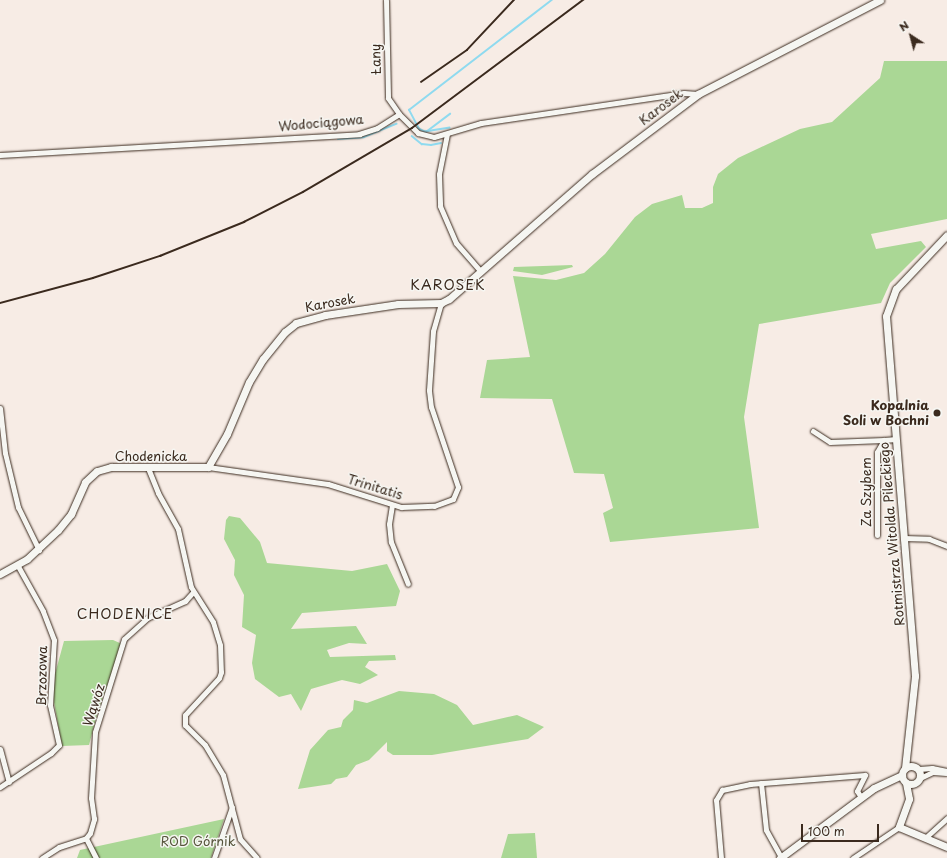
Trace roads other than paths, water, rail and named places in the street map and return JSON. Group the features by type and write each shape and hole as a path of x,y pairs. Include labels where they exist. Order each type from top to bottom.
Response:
{"street":[{"name":"Łany","path":"386,0 388,98 390,105 399,114"},
{"name":"Karosek","path":"208,467 227,434 249,382 263,358 285,332 296,323 325,315 398,304 441,303 450,299 592,174 698,94 880,0"},
{"path":"399,114 423,136 434,137 481,123 684,93 698,94"},
{"name":"Wodociągowa","path":"0,155 359,134 377,128 399,114"},
{"path":"446,134 438,180 440,206 456,243 481,272"},
{"name":"Rotmistrza Witolda Pileckiego","path":"905,814 910,793 904,777 915,676 886,316 896,289 947,235"},
{"name":"Trinitatis","path":"208,467 328,484 402,507 434,506 446,503 457,493 458,487 431,407 429,390 433,331 441,303"},
{"path":"0,408 5,453 18,507 39,550"},
{"path":"813,431 830,442 896,439"},
{"name":"Za Szybem","path":"877,535 877,452 884,440"},
{"name":"Chodenicka","path":"0,574 18,566 39,550 66,520 85,482 97,471 111,467 208,467"},
{"path":"148,468 158,493 178,529 193,592 213,622 220,645 221,672 210,691 185,715 184,720 186,725 205,745 218,766 232,806 240,839 257,858"},
{"path":"392,505 389,524 391,542 408,584"},
{"path":"904,538 929,539 947,546"},
{"name":"Brzozowa","path":"9,782 56,750 59,745 50,705 54,640 43,611 18,566"},
{"name":"Wąwóz","path":"86,838 94,818 91,798 95,732 124,639 147,618 185,601 193,592"},
{"name":"Rotmistrza Witolda Pileckiego","path":"910,726 912,758 918,768 918,781"},
{"path":"0,749 9,782 0,787"},
{"path":"761,783 766,830 781,857 863,796 904,777 918,768 932,768 947,772"},
{"path":"853,858 899,827 912,802 918,781 933,772 947,772"},
{"path":"720,858 716,800 718,794 730,787 761,783 865,775 857,791 863,796"},
{"path":"904,777 918,781"},
{"path":"214,858 232,806"},
{"path":"926,838 947,818"},
{"path":"899,827 947,847"},
{"path":"42,858 59,847 86,838 96,858"}],"waterway":[{"path":"450,128 425,132 419,129 409,110 552,0"},
{"path":"426,132 450,114"},
{"path":"338,139 364,137 396,124"},
{"path":"412,136 422,144 431,145 441,143"}],"railway":[{"path":"421,82 467,50 514,0"},
{"path":"0,303 93,278 160,256 244,222 303,192 412,128 583,0"}],"place":[{"name":"Kopalnia Soli w Bochni","path":"937,413"}],"district":[{"name":"KAROSEK","path":"448,285"},
{"name":"CHODENICE","path":"125,614"}],"park label":[{"name":"ROD Górnik","path":"198,841"}]}
